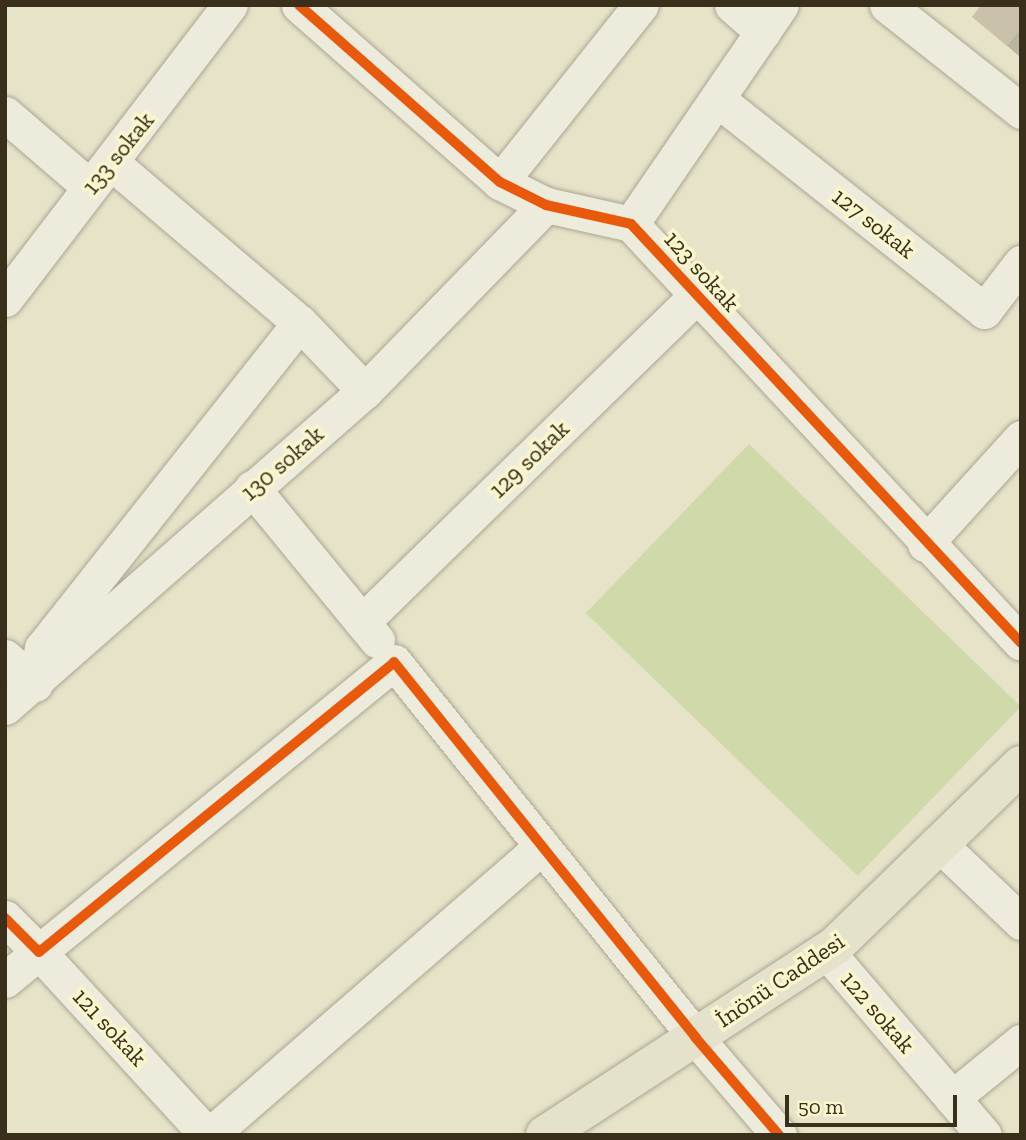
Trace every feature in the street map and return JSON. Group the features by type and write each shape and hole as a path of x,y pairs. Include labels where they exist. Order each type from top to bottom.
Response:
{"main road":[{"name":"İnönü Caddesi","path":"545,1135 827,952 1021,765"}],"street":[{"name":"133 sokak","path":"5,299 17,264 101,176 230,5"},
{"path":"500,183 641,5"},
{"path":"631,224 772,18 732,5"},
{"path":"887,5 1021,111"},
{"name":"123 sokak","path":"305,7 500,183 546,205 631,224 925,544 1021,643"},
{"name":"127 sokak","path":"717,99 984,311 1014,287"},
{"path":"5,114 101,176 300,323 365,391"},
{"name":"130 sokak","path":"5,707 35,684 252,488 365,391 546,205"},
{"name":"129 sokak","path":"362,622 696,296"},
{"path":"35,684 42,648 300,323"},
{"path":"925,544 1021,438"},
{"path":"252,488 695,1037 779,1135"},
{"path":"5,657 35,684"},
{"path":"5,980 394,662"},
{"path":"938,843 1021,922"},
{"path":"209,1134 542,846"},
{"name":"121 sokak","path":"5,918 209,1134"},
{"name":"122 sokak","path":"827,952 984,1135"},
{"path":"952,1098 1021,1042"}],"green space":[{"path":"749,444 1021,707 858,876 586,613"}],"building":[{"path":"981,5 1021,5 1021,29 1007,46 972,17"}],"cycle path":[{"path":"299,5 500,182 546,205 631,224 1021,643"},
{"path":"5,918 39,952 394,662 695,1037 779,1135"}]}
